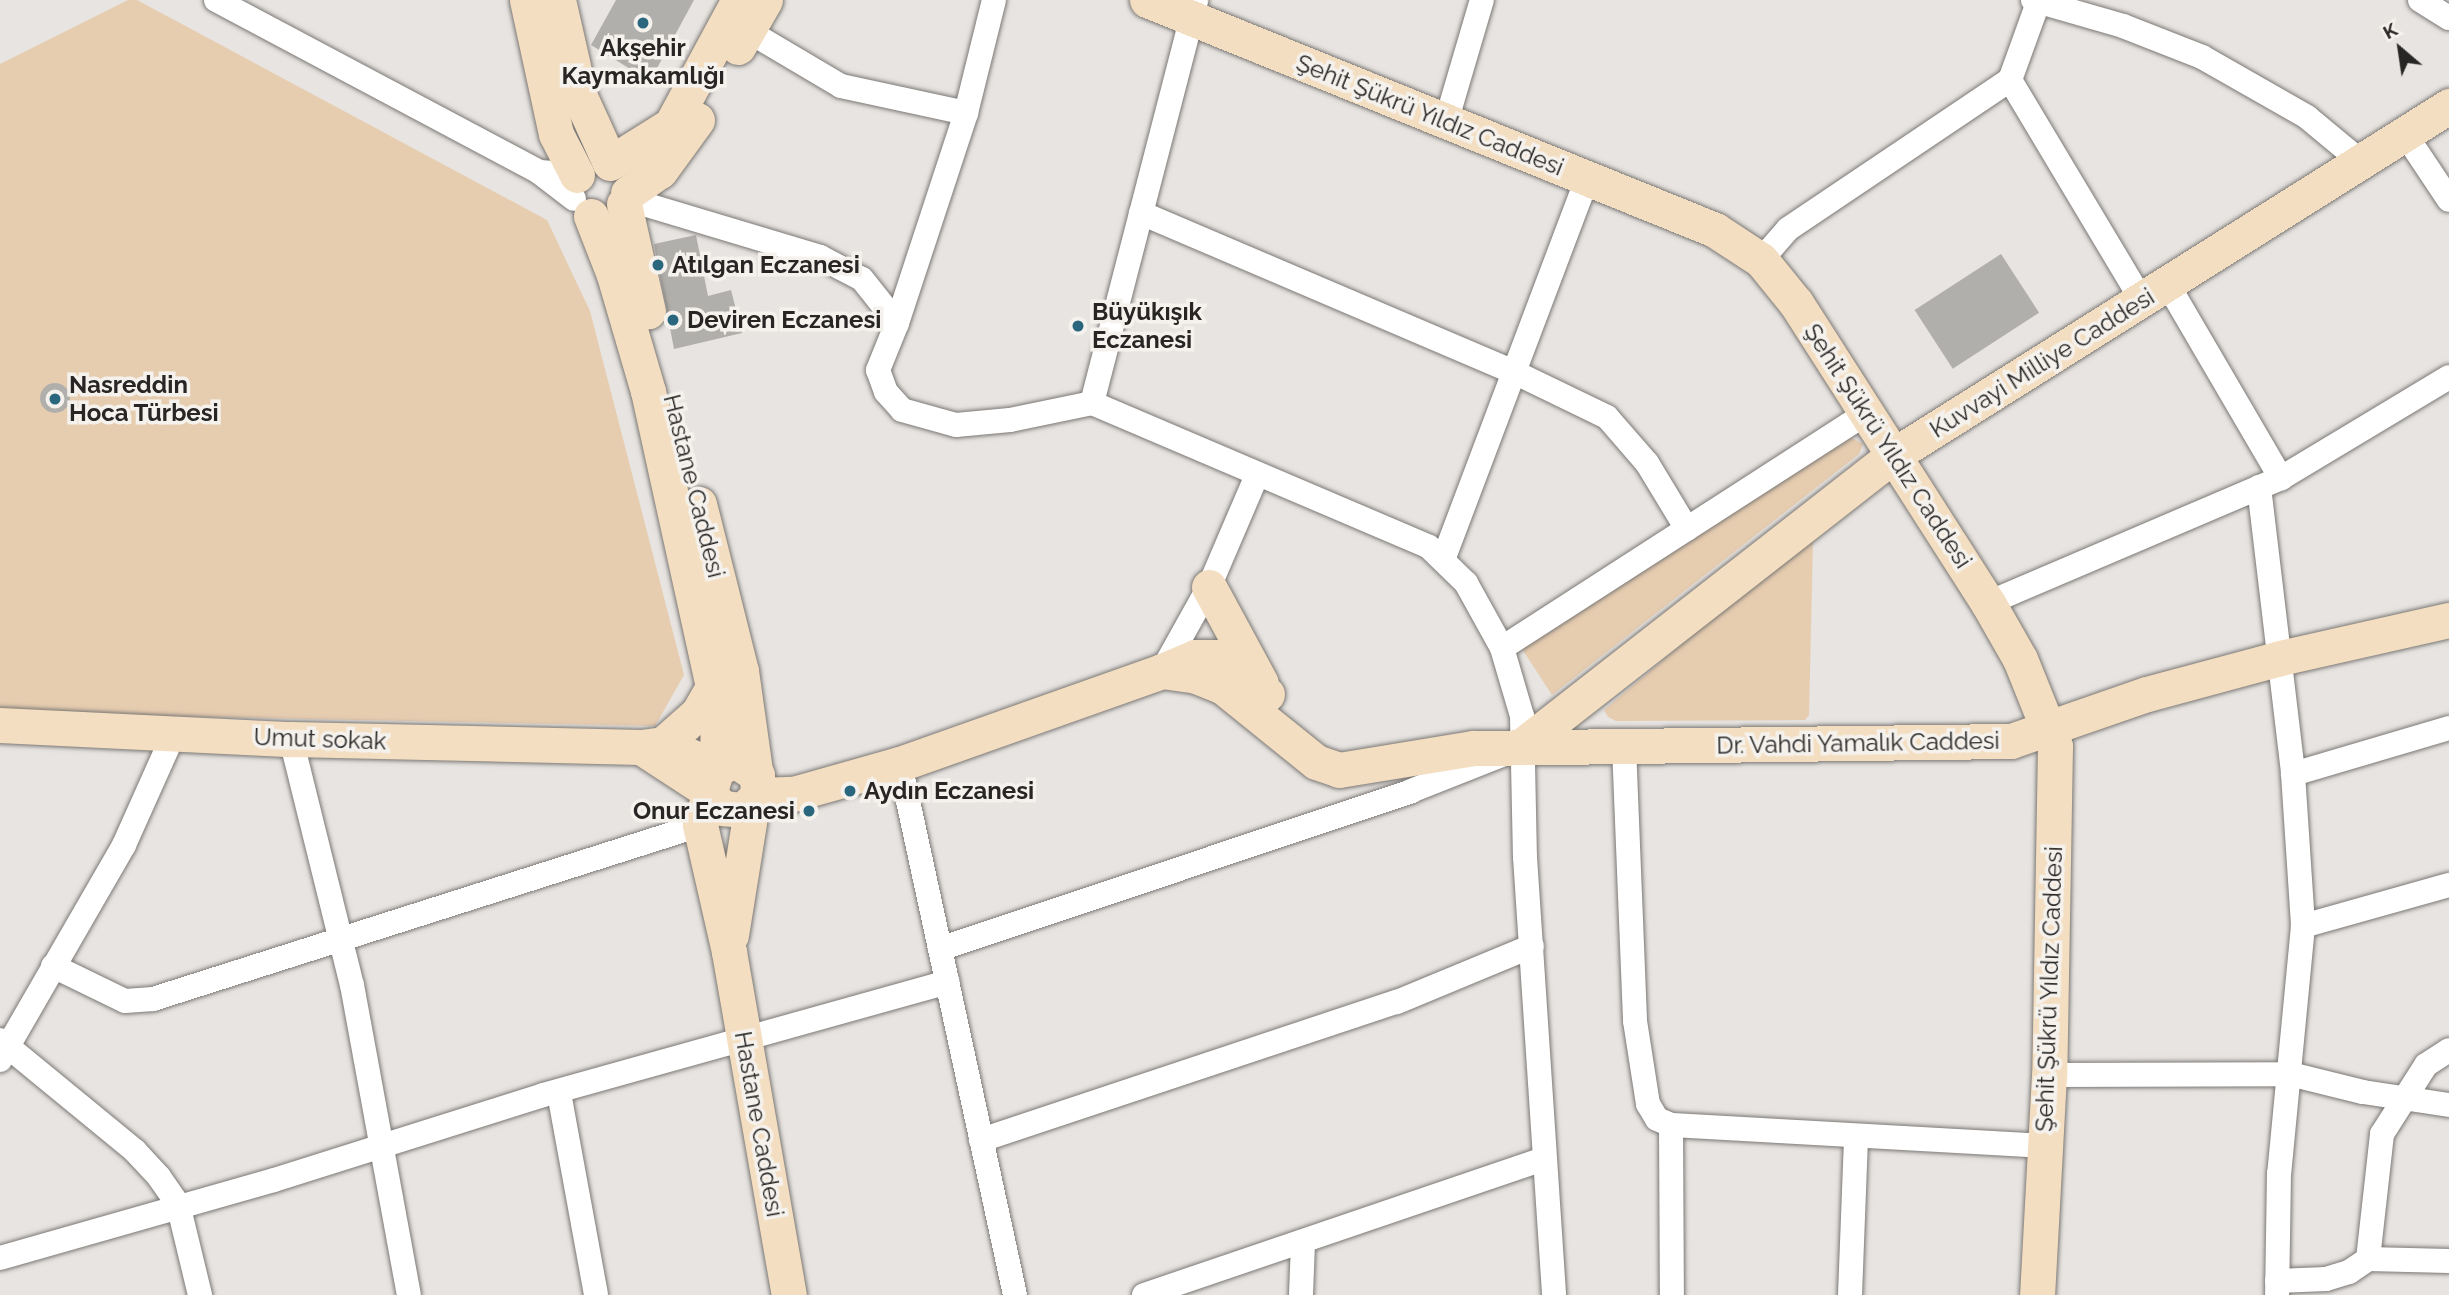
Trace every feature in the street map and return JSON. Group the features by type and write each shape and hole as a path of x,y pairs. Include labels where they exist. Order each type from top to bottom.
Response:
{"street":[{"path":"216,0 539,172 610,216 660,171 688,135 743,15"},
{"name":"Hastane Caddesi","path":"527,0 556,134 614,275 648,391 715,683 710,796 729,952 789,1295"},
{"path":"558,0 580,97 610,163 624,174 626,199"},
{"path":"581,196 591,163 610,163 671,125 743,15 765,0"},
{"path":"994,0 966,113 897,323 878,370 886,392 902,410 956,425 1010,420 1092,403 1429,547 1466,583 1502,648 1522,716 1520,747 1543,1159 1554,1295"},
{"name":"Şehit Şükrü Yıldız Caddesi","path":"1147,0 1194,10 1446,122 1715,230 1761,260 1796,303 1988,603 2020,659 2050,729 2056,769 2049,1075 2042,1146 2037,1295"},
{"path":"1446,122 1482,0"},
{"path":"1761,260 1788,229 2010,80 2037,0 2123,26 2202,57 2307,117 2360,161"},
{"path":"2420,0 2449,18"},
{"path":"1092,403 1194,10"},
{"path":"743,15 841,86 966,113"},
{"path":"2010,80 2281,478"},
{"name":"Kuvvayi Milliye Caddesi","path":"1520,747 1894,456 2449,106"},
{"path":"2405,134 2449,200"},
{"path":"1443,561 1587,178"},
{"path":"626,199 820,257 862,279 897,323"},
{"name":"Hastane Caddesi","path":"626,199 741,671 755,790 729,952"},
{"path":"1141,213 1514,373 1607,417 1647,463 1687,529"},
{"path":"1988,603 2281,478 2449,377"},
{"path":"1502,648 1867,413"},
{"path":"1162,671 1209,587 1257,475"},
{"path":"2259,488 2292,774 2303,926 2279,1173 2277,1288 2349,1272 2368,1259 2449,1261"},
{"name":"Dr. Vahdi Yamalık Caddesi","path":"1209,587 1267,694 1301,749"},
{"name":"Dr. Vahdi Yamalık Caddesi","path":"1162,671 1196,676 1223,687 1315,762 1339,771 1474,748 2011,741 2147,694 2280,658 2449,620"},
{"name":"Dr. Vahdi Yamalık Caddesi","path":"755,790 793,794 900,764 1195,657 1217,657 1267,694"},
{"path":"53,966 125,1001 153,999 342,940 710,796 736,761 755,790 728,810 710,796 652,746 698,713 715,683"},
{"name":"Umut sokak","path":"0,724 291,739 652,746"},
{"path":"2292,774 2449,728"},
{"path":"174,733 124,845 4,1049 135,1151 178,1204 200,1295"},
{"path":"291,739 342,940 409,1295"},
{"path":"1624,746 1635,1021 1648,1104 1657,1119 1671,1125 2042,1146"},
{"path":"940,949 1411,791 1520,747"},
{"path":"900,764 1015,1295"},
{"path":"2303,926 2449,885"},
{"path":"981,1140 1397,1002 1532,946"},
{"path":"0,1258 947,982"},
{"path":"2368,1259 2382,1134 2402,1096 2426,1065 2449,1050"},
{"path":"2049,1075 2290,1074 2363,1092 2449,1105"},
{"path":"559,1093 596,1295"},
{"path":"1671,1125 1672,1295"},
{"path":"1850,1295 1856,1136"},
{"path":"1144,1295 1543,1159"},
{"path":"1301,1295 1303,1243"}],"shaded area":[{"path":"128,0 137,0 547,220 590,311 684,675 655,726 0,713 0,64"},
{"path":"1850,437 1863,444 1859,454 1552,695 1522,649"},
{"path":"1803,542 1813,542 1809,715 1805,720 1616,721 1608,717 1604,710"}],"building":[{"name":"Akşehir Kaymakamlığı","path":"616,0 694,0 650,81 591,45"},
{"path":"696,235 708,296 731,290 742,333 674,349 654,244"},
{"path":"2001,254 2039,313 1953,369 1915,310"},
{"name":"Nasreddin Hoca Türbesi","path":"55,383 66,387 70,398 66,409 55,413 44,409 40,398 44,387"}],"place":[{"name":"Akşehir Kaymakamlığı","path":"643,23"},
{"name":"Atılgan Eczanesi","path":"658,265"},
{"name":"Deviren Eczanesi","path":"673,320"},
{"name":"Büyükışık Eczanesi","path":"1078,326"},
{"name":"Nasreddin Hoca Türbesi","path":"55,399"},
{"name":"Aydın Eczanesi","path":"850,791"},
{"name":"Onur Eczanesi","path":"809,811"}]}
